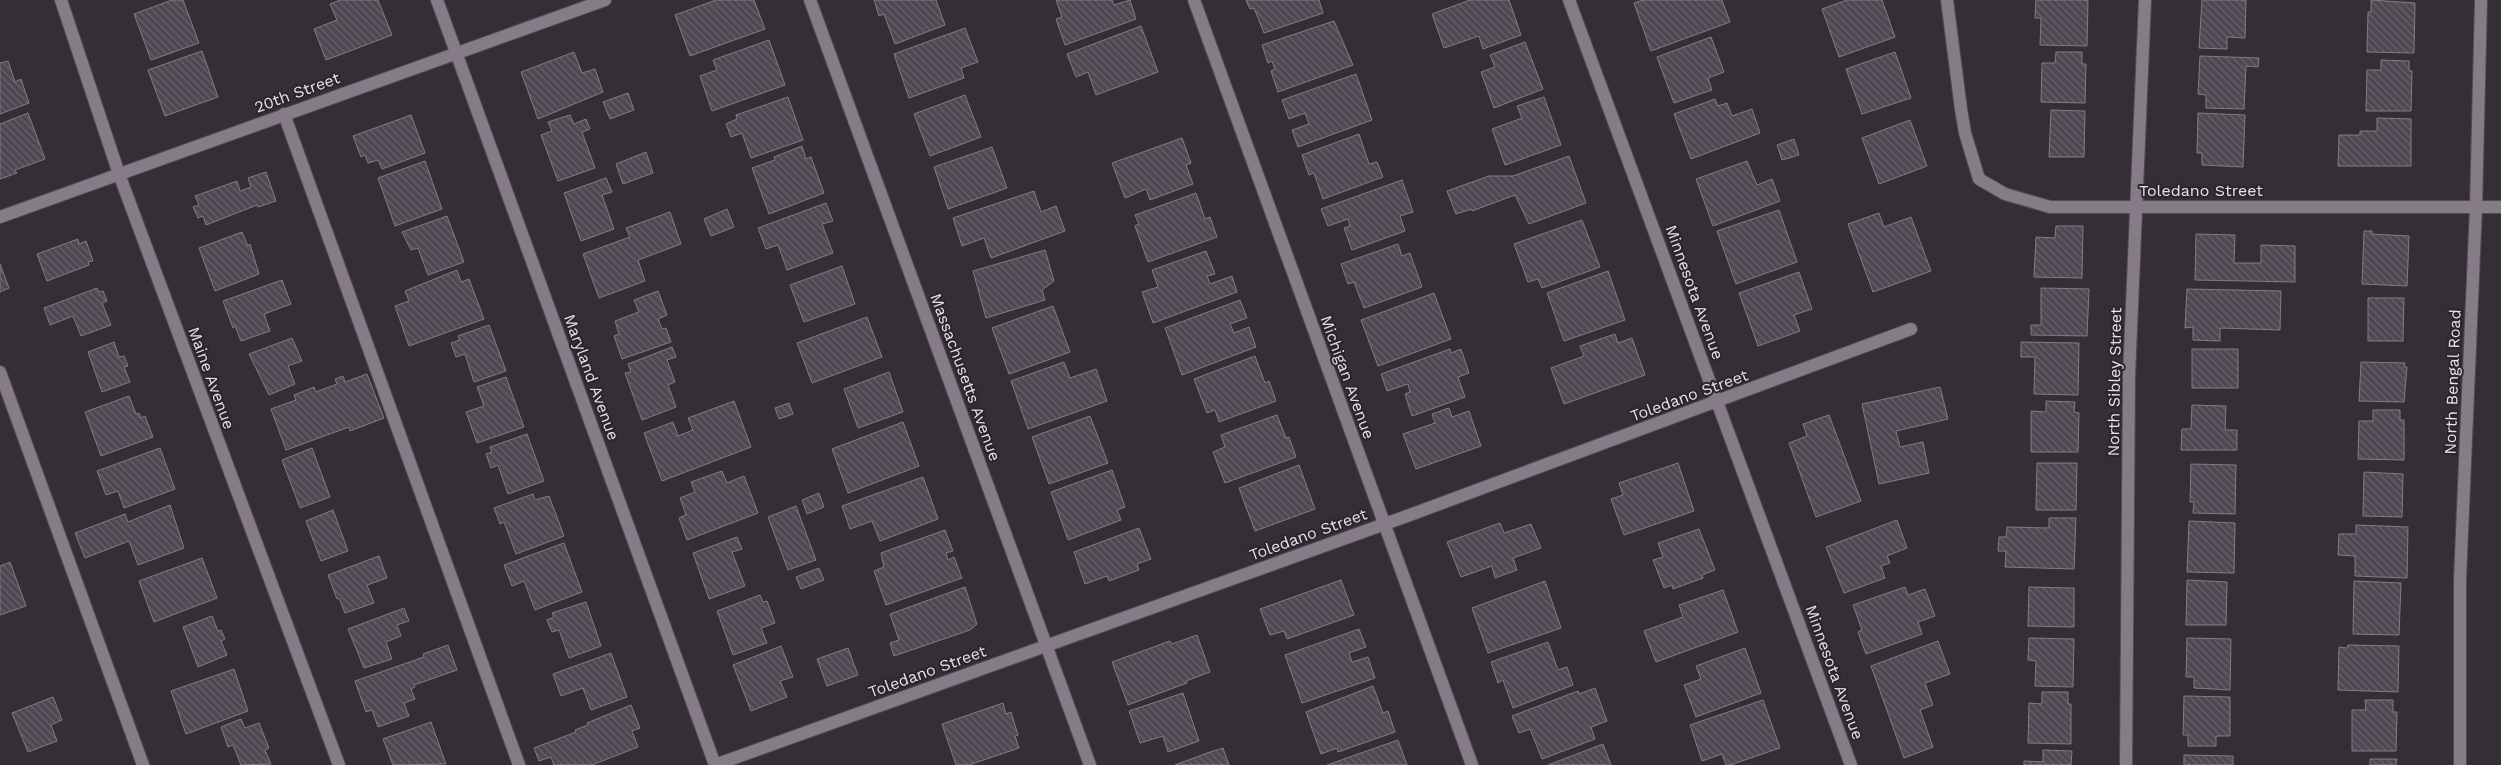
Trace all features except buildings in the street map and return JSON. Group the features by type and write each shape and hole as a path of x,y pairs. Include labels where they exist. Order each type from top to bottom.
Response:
{"street":[{"name":"Maine Avenue","path":"61,0 119,174 339,765"},
{"name":"Maryland Avenue","path":"437,0 715,765"},
{"name":"20th Street","path":"0,217 456,52 606,0"},
{"name":"Massachusetts Avenue","path":"810,0 1090,765"},
{"name":"Michigan Avenue","path":"1194,0 1472,765"},
{"name":"Minnesota Avenue","path":"1569,0 1851,765"},
{"name":"Toledano Street","path":"1947,0 1961,109 1979,179 2005,194 2050,207 2501,207"},
{"name":"North Sibley Street","path":"2126,765 2129,376 2145,0"},
{"name":"North Bengal Road","path":"2460,765 2460,579 2476,207 2481,0"},
{"path":"284,114 519,765"},
{"name":"Toledano Street","path":"715,765 1384,524 1911,329"},
{"path":"0,372 143,765"}]}
